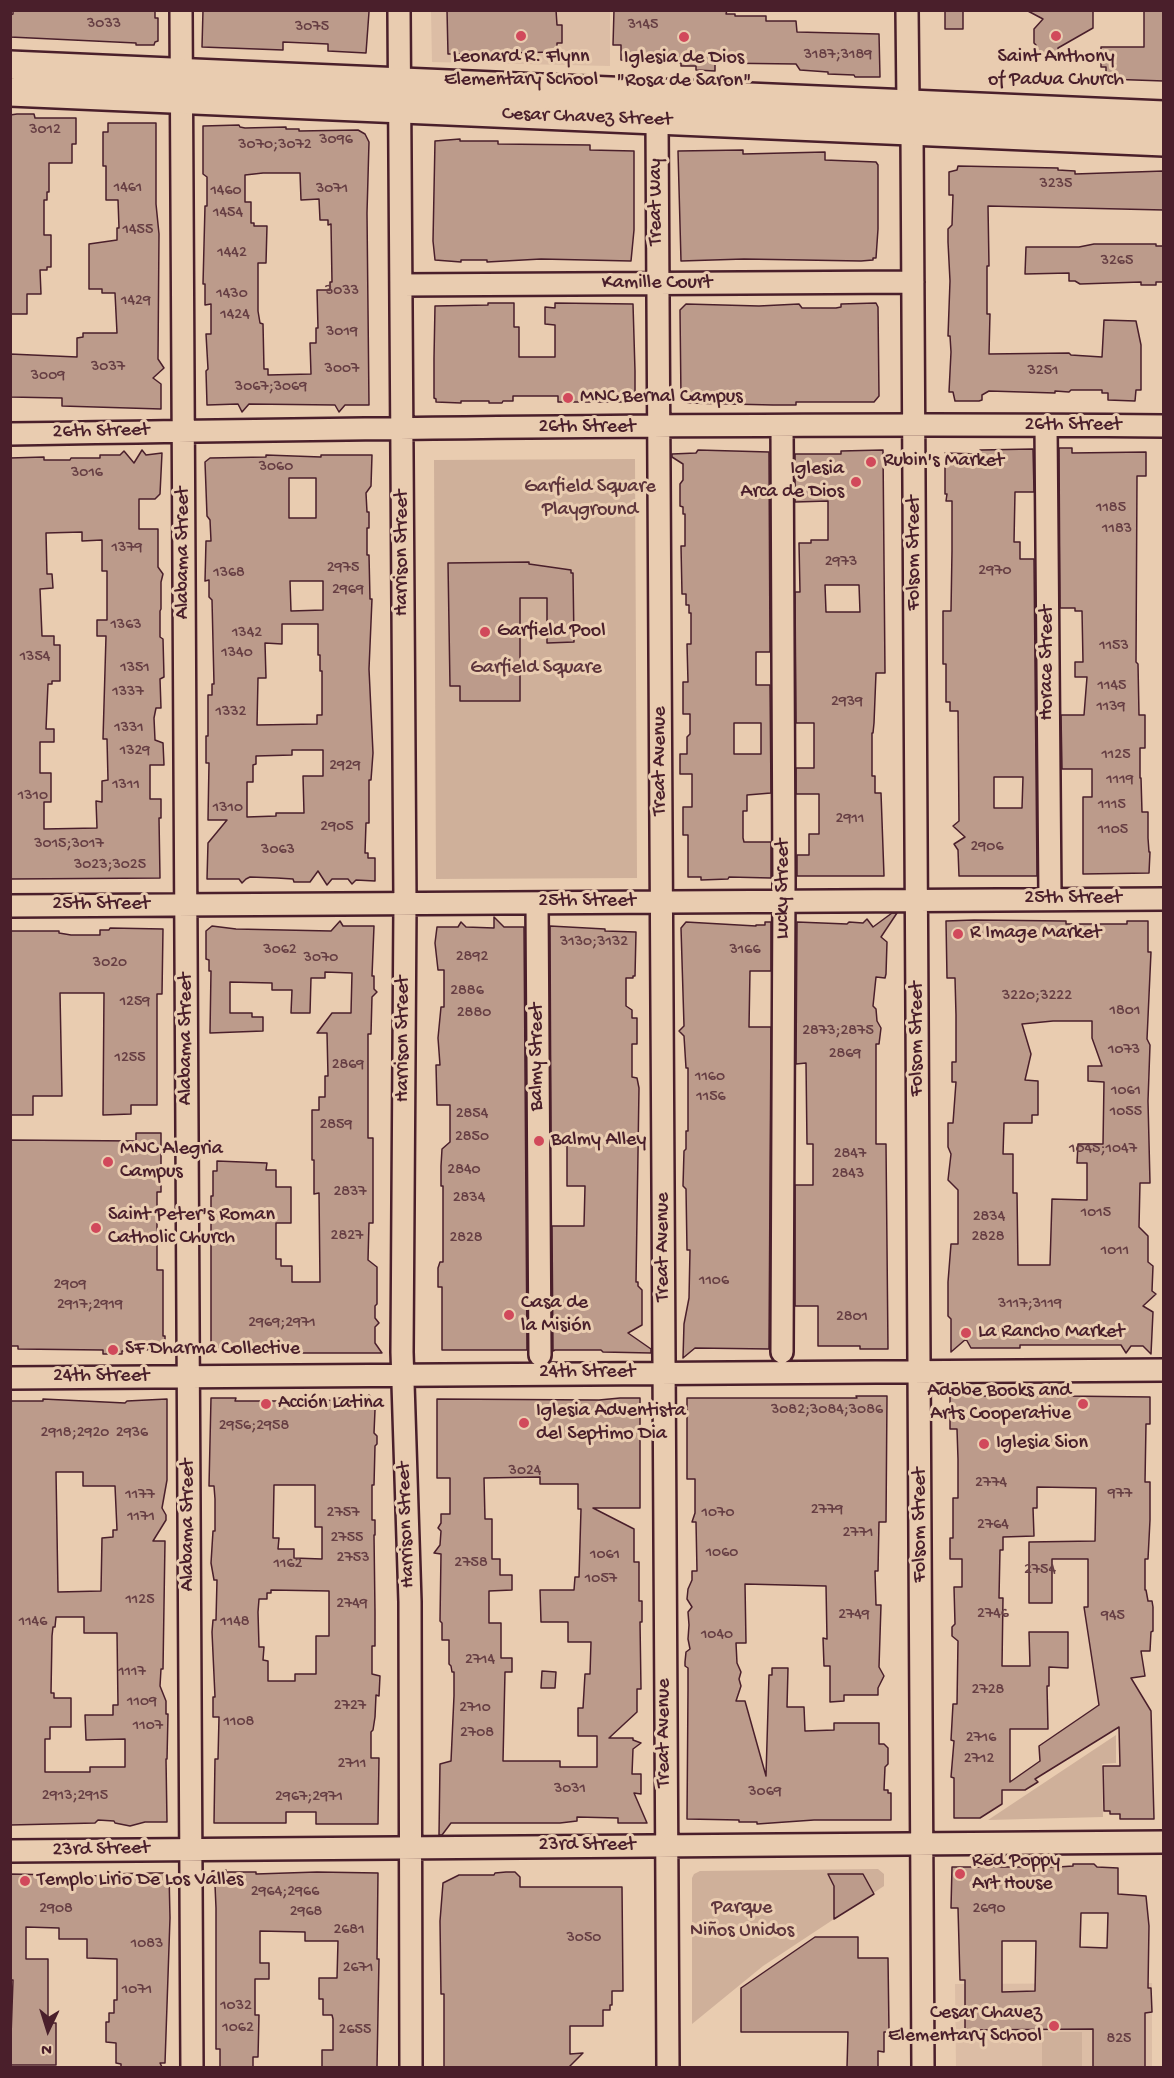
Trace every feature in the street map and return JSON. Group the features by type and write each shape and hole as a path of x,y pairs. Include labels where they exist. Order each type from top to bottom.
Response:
{"main road":[{"name":"Cesar Chavez Street","path":"10,65 1164,115"},
{"name":"Cesar Chavez Street","path":"10,92 1164,142"}],"street":[{"name":"Alabama Street","path":"181,10 192,2067"},
{"name":"Harrison Street","path":"399,10 405,903 402,1376 410,1602 411,2067"},
{"name":"Folsom Street","path":"907,10 908,104 912,132 923,2067"},
{"name":"Treat Way","path":"657,121 659,427"},
{"name":"Kamille Court","path":"401,285 913,282"},
{"name":"26th Street","path":"10,434 914,425 1164,426"},
{"name":"Lucky Street","path":"782,426 784,901 782,1352"},
{"name":"Horace Street","path":"1046,426 1050,899"},
{"name":"Treat Avenue","path":"659,427 668,2067"},
{"name":"25th Street","path":"10,906 1164,899"},
{"name":"Balmy Street","path":"537,903 540,1355"},
{"name":"24th Street","path":"10,1378 1164,1370"},
{"name":"23rd Street","path":"10,1851 1164,1842"}],"shaded area":[{"name":"Leonard R. Flynn Elementary School","path":"431,11 610,11 610,66 432,62"},
{"name":"Cesar Chavez Elementary School","path":"1152,1983 1152,2067 956,2067 955,1984"}],"green space":[{"name":"Garfield Square","path":"635,459 637,878 436,879 434,460"},
{"path":"1116,1735 1116,1763 1102,1764 1103,1817 988,1820"},
{"name":"Parque Niños Unidos","path":"878,1869 884,1874 884,1886 763,1966 692,2024 692,1878 694,1874 700,1871"},
{"path":"1042,2032 1082,2032 1082,2066 1042,2066"}],"building":[{"path":"13,10 155,10 155,18 158,18 158,41 154,45 136,45 136,43 10,37 10,15 13,14"},
{"path":"203,10 366,10 369,12 366,53 328,51 328,44 283,42 283,50 202,47"},
{"name":"Leonard R. Flynn Elementary School","path":"447,10 556,10 557,25 562,25 562,43 557,43 557,52 448,54"},
{"path":"614,10 727,10 726,14 735,14 735,16 766,16 766,21 796,21 797,32 879,34 880,77 855,77 854,75 800,70 796,64 715,63 715,71 696,70 696,66 681,66 681,63 621,60 621,45 613,45"},
{"path":"945,10 963,10 963,29 945,29"},
{"name":"Saint Anthony of Padua Church","path":"1026,10 1093,10 1093,28 1058,48 1058,52 1048,59 1036,52 1034,43 1034,29 1043,19"},
{"path":"1144,10 1164,10 1164,81 1106,79 1106,67 1101,67 1101,47 1144,47"},
{"path":"34,114 35,118 76,118 76,144 72,144 72,163 49,163 49,192 47,192 47,200 44,200 44,235 51,235 51,267 47,267 47,270 40,270 41,294 27,294 27,314 10,314 10,115"},
{"path":"108,123 156,123 156,204 159,234 158,359 164,368 153,378 161,384 161,409 62,406 62,398 10,397 10,354 77,357 77,338 83,337 83,333 117,333 115,293 102,293 102,289 89,289 89,244 117,240 117,228 119,228 118,200 106,200 103,132 108,132"},
{"path":"203,126 286,127 286,129 299,129 299,131 358,130 365,134 369,142 367,213 369,405 345,405 339,412 335,405 249,404 242,412 238,404 207,405 206,334 211,334 211,304 205,305 205,284 203,284 207,177 203,174","holes":["300,173 301,200 319,199 320,220 328,220 328,225 331,224 332,282 330,282 330,290 317,290 318,328 316,328 316,343 310,343 311,374 268,375 268,369 264,369 263,324 260,323 258,311 258,263 266,263 267,226 254,226 254,223 251,223 251,202 245,202 245,175"]},
{"path":"460,139 460,141 498,141 498,144 590,145 590,150 634,151 634,230 631,261 541,259 487,262 487,260 461,260 461,262 435,260 433,241 435,141"},
{"path":"743,150 743,154 825,152 825,160 876,162 878,165 878,229 876,258 861,261 744,259 681,261 678,151"},
{"path":"958,166 1058,168 1058,170 1075,171 1075,174 1164,171 1164,210 988,206 989,354 1069,353 1102,357 1104,320 1136,321 1141,345 1141,390 1136,390 1135,401 1108,400 1108,393 1102,393 1102,390 1071,390 1069,392 1055,391 1055,393 989,391 982,395 982,400 979,401 955,401 953,392 949,392 951,352 950,336 948,336 950,281 948,229 952,225 953,195 949,195 949,172 957,170"},
{"path":"1094,244 1164,246 1164,282 1156,282 1156,285 1141,285 1141,282 1080,284 1069,281 1069,273 1025,274 1026,247 1079,247"},
{"path":"488,303 514,303 514,327 519,327 519,357 555,357 555,325 545,324 545,307 555,308 555,303 633,304 635,397 633,402 558,402 558,396 513,396 513,401 502,403 489,403 489,401 436,402 434,398 435,306 488,305"},
{"path":"876,303 878,307 879,396 874,402 796,402 796,405 773,405 687,403 681,399 680,310 686,304 759,306 799,304 802,308 836,308 841,307 841,304"},
{"path":"1059,448 1072,448 1072,453 1146,452 1146,476 1137,476 1136,662 1138,664 1139,715 1145,715 1145,748 1140,748 1140,778 1142,812 1148,812 1149,873 1083,874 1083,797 1092,797 1092,769 1062,769 1061,715 1084,715 1087,677 1075,677 1075,662 1083,662 1082,611 1075,611 1075,608 1060,608"},
{"path":"1033,449 1034,492 1015,492 1014,542 1020,542 1020,559 1034,559 1037,876 959,876 958,850 954,844 965,837 953,826 959,821 958,711 950,711 950,702 946,702 946,664 943,664 943,611 951,611 952,551 952,501 946,501 945,453 979,454 980,450","holes":["994,777 1023,777 1022,808 994,808"]},
{"path":"142,450 146,455 162,453 160,494 155,499 139,499 139,529 158,529 158,567 163,574 160,637 163,639 164,677 160,679 161,708 156,708 154,718 155,740 163,743 164,765 150,765 150,799 161,799 160,878 10,879 10,458 44,457 44,460 70,460 71,458 100,458 100,455 120,455 124,451 134,463","holes":["82,532 82,541 102,540 102,571 107,571 107,620 97,620 97,636 106,636 103,739 107,739 108,780 102,781 102,802 96,801 97,828 44,829 44,802 51,802 51,773 40,773 40,742 54,742 54,729 46,729 48,684 52,684 52,681 60,681 60,645 54,645 54,636 42,636 40,589 53,588 52,574 47,574 46,533"]},
{"path":"698,450 769,452 770,652 756,652 756,685 770,685 771,793 747,795 747,811 743,811 743,838 744,842 771,842 771,878 729,877 728,879 701,880 701,877 688,877 688,835 683,835 683,807 692,807 692,774 680,774 680,754 687,754 687,737 690,734 690,714 683,714 683,682 688,682 687,644 691,644 691,613 689,613 689,605 686,605 686,594 682,594 681,546 685,546 685,514 683,514 683,507 680,506 680,484 683,480 683,464 672,457 672,454 696,453","holes":["734,723 761,723 761,754 734,754"]},
{"path":"883,450 885,673 876,673 872,776 875,776 875,793 881,793 884,876 797,876 797,855 809,855 809,834 819,834 819,794 796,794 796,768 814,768 814,723 796,723 795,592 800,592 799,543 828,540 828,501 795,502 795,454 841,454 841,451","holes":["825,585 859,585 860,612 826,612"]},
{"path":"266,455 321,457 321,455 372,455 371,486 366,493 367,512 369,512 367,555 369,555 370,599 372,599 369,669 373,753 371,780 369,780 369,823 366,823 365,853 368,853 368,858 375,858 375,881 356,880 352,884 348,879 332,879 327,885 318,871 310,882 250,877 242,883 239,879 207,879 208,843 227,820 208,820 209,763 206,763 206,736 208,736 208,695 212,695 212,684 214,684 212,600 209,597 209,580 205,581 206,541 211,541 210,520 207,516 205,462 210,458 266,457","holes":["289,478 316,478 316,518 289,518","290,581 323,581 323,610 291,611","282,624 318,624 318,655 320,655 320,671 322,671 322,715 317,715 317,724 257,725 258,678 266,678 265,643 282,644","292,750 323,750 323,776 303,776 304,813 276,813 276,816 247,817 247,782 253,782 253,765 256,764 256,756 292,755"]},
{"name":"Garfield Pool","path":"529,562 529,564 571,570 573,573 574,642 547,643 547,598 520,598 520,701 460,701 460,686 450,686 448,563"},
{"path":"892,913 897,913 881,937 887,942 886,974 885,978 876,977 873,1006 881,1028 879,1044 876,1044 876,1144 886,1144 888,1349 818,1346 818,1306 795,1306 795,1185 813,1185 813,1144 807,1144 806,1063 796,1064 797,922 847,924 849,922 863,923 867,919 873,927"},
{"path":"494,917 504,927 524,927 527,1350 442,1350 442,1287 438,1287 438,1268 440,1262 443,1262 441,1166 442,1149 450,1142 450,1105 437,1105 436,1065 440,1065 438,1038 441,1007 444,1007 444,970 438,970 435,943 437,927 458,927 461,922 466,927 494,928"},
{"path":"340,921 343,926 374,926 372,976 374,976 374,989 377,992 372,997 371,1034 368,1034 368,1138 373,1138 373,1223 369,1223 368,1260 377,1267 375,1318 379,1323 375,1327 375,1343 382,1353 272,1353 272,1350 211,1350 211,1196 213,1196 213,1171 217,1171 217,1161 267,1163 266,1170 276,1170 276,1187 291,1187 291,1223 276,1223 276,1259 281,1259 281,1266 292,1266 292,1282 320,1282 319,1193 314,1194 312,1110 319,1110 319,1097 325,1097 325,1076 328,1076 327,1033 317,1033 332,1013 351,1013 352,973 325,972 325,978 311,978 310,1013 291,1013 292,990 272,990 272,983 230,982 230,1013 252,1013 252,1017 263,1017 263,1031 210,1033 211,971 209,971 209,960 206,959 206,931 212,926 236,929 331,931"},
{"path":"946,921 1066,921 1066,924 1127,924 1127,921 1148,921 1148,952 1151,952 1147,1039 1150,1045 1148,1101 1150,1183 1140,1183 1139,1227 1148,1236 1148,1262 1153,1266 1152,1291 1156,1294 1143,1306 1153,1312 1151,1354 1143,1346 1131,1346 1126,1353 1121,1345 1020,1345 1020,1348 971,1348 966,1339 951,1352 948,1282 951,1244 958,1244 958,1190 948,1180 951,1154 948,1147 948,1123 953,1123 956,1082 952,1082 952,1062 956,1062 956,1015 955,978 947,978","holes":["1092,1021 1092,1038 1102,1066 1088,1066 1088,1081 1104,1082 1103,1144 1078,1144 1077,1163 1087,1163 1087,1200 1052,1199 1050,1265 1018,1265 1017,1193 1013,1193 1013,1154 1003,1154 1004,1123 1032,1123 1032,1115 1038,1115 1038,1081 1025,1080 1031,1054 1022,1024"]},
{"path":"686,922 756,926 771,922 771,971 750,971 749,1027 771,1027 769,1349 695,1348 683,1358 684,1324 689,1298 690,1250 687,1250 686,1189 683,1186 684,1151 686,1131 688,1131 688,1068 686,1068 684,1036 679,1031 684,1026 681,928"},
{"path":"550,926 636,932 635,976 626,978 626,1006 632,1010 632,1018 637,1018 637,1044 632,1044 632,1077 637,1078 639,1088 636,1282 642,1290 642,1325 628,1333 651,1349 651,1353 603,1352 601,1350 553,1351 552,1226 584,1226 585,1186 567,1186 567,1146 551,1145"},
{"path":"110,928 163,929 162,994 157,994 157,1105 131,1105 131,1114 103,1115 104,993 60,993 62,1096 33,1096 33,1115 10,1115 10,931 59,931 59,933 71,935 100,935 100,930"},
{"path":"136,1133 161,1133 161,1192 157,1192 157,1270 163,1270 165,1349 103,1354 103,1350 18,1349 18,1346 10,1346 10,1140 136,1141"},
{"path":"1043,1394 1061,1394 1063,1396 1150,1397 1150,1424 1146,1424 1145,1482 1150,1482 1150,1520 1148,1559 1145,1559 1145,1590 1148,1601 1152,1601 1153,1631 1151,1632 1150,1651 1141,1651 1145,1676 1131,1678 1151,1711 1154,1819 1120,1819 1120,1814 1110,1814 1110,1811 1104,1811 1103,1766 1120,1766 1119,1727 1035,1779 1038,1782 1025,1790 1002,1790 1002,1804 980,1818 954,1818 954,1778 951,1777 954,1741 951,1740 953,1704 957,1704 958,1641 952,1636 952,1627 955,1624 954,1587 962,1587 962,1559 950,1559 950,1538 953,1538 953,1498 958,1498 958,1459 957,1429 950,1429 950,1396 1042,1396","holes":["1037,1487 1096,1488 1095,1541 1029,1542 1029,1603 1052,1603 1052,1559 1088,1559 1088,1607 1084,1607 1099,1705 1039,1746 1040,1761 1010,1782 1010,1729 1048,1729 1049,1667 1068,1668 1068,1632 1029,1632 1030,1666 1002,1666 1003,1598 999,1598 1000,1550 1003,1550 1003,1537 1034,1536 1033,1508 1037,1508"]},
{"path":"369,1395 380,1406 375,1410 374,1433 377,1436 377,1444 375,1446 374,1485 372,1485 372,1520 375,1520 375,1646 372,1646 372,1674 380,1676 379,1696 376,1695 375,1717 371,1732 371,1758 379,1758 378,1824 316,1824 316,1812 286,1812 286,1823 214,1823 215,1759 218,1759 219,1717 213,1717 213,1697 215,1697 212,1632 213,1620 216,1620 217,1580 214,1580 211,1563 213,1531 215,1531 215,1499 214,1486 209,1486 211,1398 236,1398 235,1401 316,1401 345,1398 347,1401 365,1401","holes":["274,1485 315,1485 315,1527 322,1527 322,1559 294,1558 294,1549 278,1549 279,1538 273,1538","271,1590 329,1591 329,1636 316,1636 316,1674 295,1674 295,1681 268,1681 268,1661 263,1660 264,1647 259,1647 258,1612 259,1599 267,1599 267,1593 271,1593"]},
{"path":"856,1396 887,1396 886,1522 879,1522 878,1571 875,1571 876,1605 881,1605 879,1667 884,1676 878,1688 878,1695 844,1695 844,1701 830,1702 830,1666 824,1666 823,1638 827,1639 826,1586 745,1584 746,1643 736,1643 741,1686 736,1701 745,1701 766,1776 769,1675 772,1675 772,1668 788,1668 787,1707 804,1707 805,1731 834,1730 834,1723 879,1723 879,1744 884,1744 888,1748 884,1790 891,1793 891,1820 814,1820 757,1824 757,1822 739,1822 739,1820 687,1819 688,1668 685,1662 686,1652 690,1649 688,1612 692,1607 687,1599 692,1571 697,1571 696,1522 692,1522 695,1513 695,1479 687,1479 687,1398 857,1398"},
{"path":"640,1398 640,1508 593,1508 634,1529 634,1562 639,1562 639,1601 642,1601 641,1689 637,1689 637,1712 609,1738 633,1738 641,1743 633,1749 632,1774 641,1774 641,1794 634,1793 647,1823 618,1823 618,1818 577,1817 577,1821 560,1823 451,1823 442,1835 439,1835 440,1764 451,1761 454,1672 449,1664 449,1640 442,1640 441,1554 434,1553 440,1545 441,1531 438,1528 441,1523 441,1514 450,1514 450,1478 437,1478 437,1399","holes":["540,1477 540,1484 578,1484 578,1509 581,1509 579,1577 575,1577 574,1590 540,1590 541,1622 568,1622 568,1642 591,1642 590,1674 585,1674 583,1708 578,1708 578,1736 597,1736 597,1767 560,1767 560,1761 503,1761 505,1672 512,1672 512,1658 501,1658 501,1623 489,1623 489,1591 512,1590 512,1575 500,1575 500,1559 492,1559 492,1519 485,1519 484,1478"]},
{"path":"43,1399 125,1403 127,1401 167,1399 167,1480 162,1508 166,1520 153,1541 165,1541 163,1669 161,1669 160,1686 166,1701 166,1714 168,1714 167,1822 145,1822 130,1826 114,1821 98,1820 95,1823 10,1825 10,1401 43,1401","holes":["56,1472 83,1472 83,1486 115,1486 117,1530 113,1530 113,1537 102,1538 101,1591 58,1592","56,1617 84,1617 84,1633 117,1633 118,1705 113,1705 113,1715 85,1715 86,1740 125,1739 125,1767 90,1767 90,1772 45,1772 45,1739 50,1739 50,1727 71,1727 71,1698 54,1698 54,1693 51,1693 52,1636"]},
{"path":"542,1671 556,1672 555,1688 541,1688"},
{"path":"1073,1864 1094,1864 1097,1867 1118,1868 1118,1894 1146,1896 1149,1926 1148,1988 1151,1988 1152,2012 1145,2013 1145,2067 1093,2067 1093,2029 965,2030 965,1980 960,1980 958,1908 951,1908 952,1867 1073,1866","holes":["1081,1913 1108,1913 1107,1948 1080,1947","1002,1941 1036,1941 1035,1991 1002,1992"]},
{"path":"226,1870 226,1872 256,1872 256,1874 378,1873 377,2067 322,2067 322,2050 333,2050 333,2019 332,2015 323,2015 323,1999 319,1999 319,1978 337,1978 338,1941 305,1941 305,1932 260,1931 260,1963 269,1963 269,1979 255,1979 255,2015 259,2015 258,2057 253,2057 253,2067 220,2067 220,2049 216,2049 216,1908 212,1871"},
{"path":"515,1872 520,1877 520,1887 622,1887 623,1991 612,1991 610,2010 603,2010 603,2026 570,2026 570,2054 583,2053 569,2067 444,2067 444,1994 441,1994 440,1921 443,1883 459,1875 494,1875 495,1873"},
{"path":"169,1873 170,1918 165,2063 160,2063 162,2067 121,2067 121,2064 116,2063 116,2043 106,2042 106,2022 109,2022 109,2013 114,2013 114,2000 117,2000 117,1959 87,1958 87,1939 59,1939 59,1928 26,1927 26,1959 48,1959 48,2023 56,2023 56,2065 10,2065 13,1980 10,1980 10,1874 107,1876 107,1874"},
{"path":"828,1874 863,1874 874,1894 834,1919 834,1886"},
{"path":"815,1937 858,1937 858,1958 888,1958 889,2032 884,2032 884,2052 878,2051 878,2067 847,2067 848,2032 741,2032 741,1988"}],"place":[{"name":"Leonard R. Flynn Elementary School","path":"521,36"},
{"name":"Saint Anthony of Padua Church","path":"1056,36"},
{"name":"Iglesia de Dios \"Rosa de Saron\"","path":"684,37"},
{"name":"MNC Bernal Campus","path":"568,398"},
{"name":"Rubin's Market","path":"871,462"},
{"name":"Iglesia Arca de Dios","path":"856,482"},
{"name":"Garfield Pool","path":"485,632"},
{"name":"R Image Market","path":"958,934"},
{"name":"Balmy Alley","path":"539,1141"},
{"name":"MNC Alegria Campus","path":"108,1162"},
{"name":"Saint Peter's Roman Catholic Church","path":"96,1228"},
{"name":"Casa de la Misión","path":"509,1315"},
{"name":"La Rancho Market","path":"966,1333"},
{"name":"SF Dharma Collective","path":"113,1350"},
{"name":"Acción Latina","path":"266,1404"},
{"name":"Adobe Books and Arts Cooperative","path":"1083,1404"},
{"name":"Iglesia Adventista del Septimo Dia","path":"524,1423"},
{"name":"Iglesia Sion","path":"984,1444"},
{"name":"Red Poppy Art House","path":"960,1874"},
{"name":"Templo Lirio De Los Valles","path":"25,1881"},
{"name":"Cesar Chavez Elementary School","path":"1054,2026"}],"park label":[{"name":"Garfield Square Playground","path":"590,500"}]}
